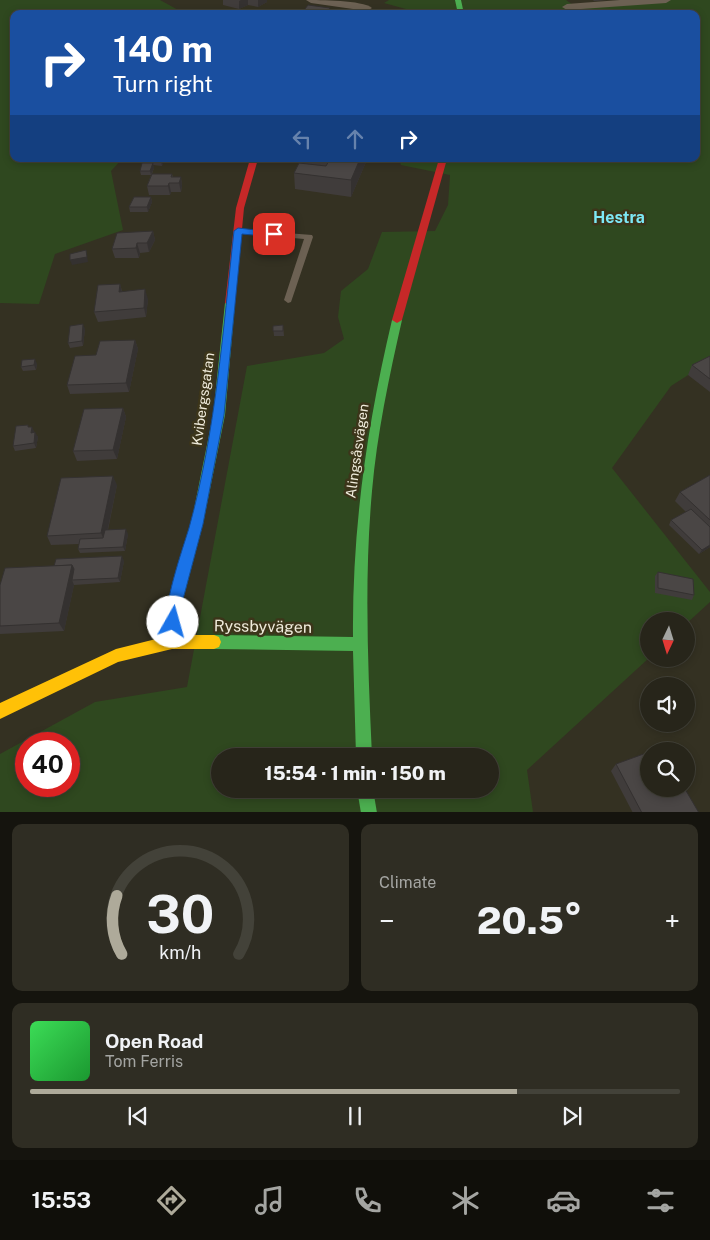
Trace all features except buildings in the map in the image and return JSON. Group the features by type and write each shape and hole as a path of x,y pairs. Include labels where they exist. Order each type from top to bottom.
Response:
{"street":[{"path":"311,0 368,7"},
{"path":"555,0 570,10 666,0"},
{"name":"Kvibergsgatan","path":"172,642 175,603 196,524 219,415 240,208 253,162"},
{"name":"Alingsåsvägen","path":"364,748 360,644 360,568 366,480 381,388 406,282 442,162"},
{"name":"Ryssbyvägen","path":"0,711 49,686 116,656 172,642 360,644"},
{"path":"367,798 369,812"}],"lane":[{"path":"238,231 309,237 288,300"}],"green space":[{"path":"0,0 160,0 178,10 10,10 10,162 119,162 111,171 123,230 55,254 39,304 0,303"},
{"path":"389,0 566,0 573,5 640,0 710,0 710,361 671,386 612,468 710,592 710,602 695,616 695,612 640,612 640,666 527,770 533,812 0,812 0,754 15,746 15,797 80,797 80,732 40,732 95,702 187,687 247,366 324,353 344,339 338,317 341,291 368,269 382,232 435,231 448,205 450,175 401,165 400,162 700,162 700,10 409,10 384,3"}],"traffic: fast":[{"path":"458,0 460,10"},
{"path":"172,642 175,603 197,524 219,415 230,303"},
{"path":"364,748 360,604 364,514 377,416 397,320"},
{"path":"214,642 360,644"},
{"path":"366,798 369,812"}],"traffic: slow":[{"path":"0,711 116,656 172,642 214,642"}],"traffic: jam":[{"path":"230,303 240,208 253,162"},
{"path":"397,320 442,162"}],"district":[{"name":"Hestra","path":"619,217"}],"route":[{"path":"173,622 175,603 196,524 219,415 238,231 274,234"}]}
